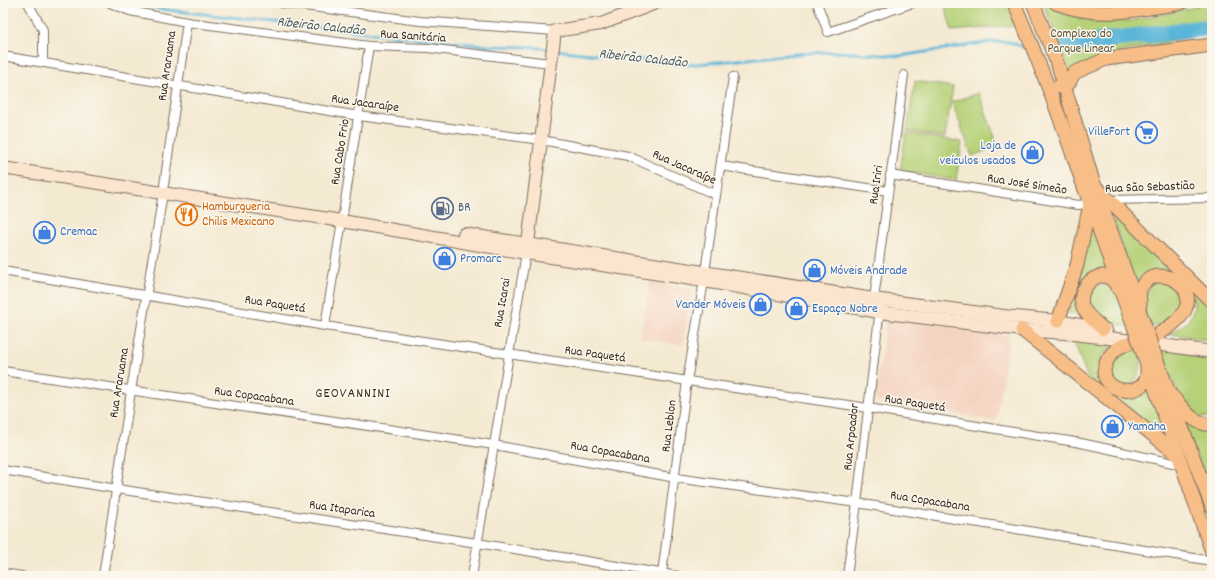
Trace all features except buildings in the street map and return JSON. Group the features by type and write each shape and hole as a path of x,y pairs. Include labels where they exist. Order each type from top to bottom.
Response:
{"main road":[{"path":"554,32 601,24 656,3"},
{"path":"1014,3 1047,84 1085,188 1210,296"},
{"path":"1032,3 1067,84 1070,105 1100,202 1139,320 1149,359 1181,461 1212,552"},
{"path":"1056,3 1070,5 1097,13 1128,12 1181,3"},
{"name":"Rua Icarai","path":"527,248 554,32"},
{"path":"1047,84 1060,88 1067,84 1074,73 1106,59 1212,45"},
{"path":"3,162 705,276 1004,316 1058,321 1153,338 1212,346"},
{"path":"3,168 164,189"},
{"path":"1100,202 1121,294"},
{"path":"1058,321 1100,202"},
{"path":"705,276 879,312 1022,330 1065,333 1134,341 1212,352"},
{"path":"1139,320 1140,291 1145,282 1157,276 1168,276 1178,282 1185,290 1188,301 1184,311 1177,320 1153,338"},
{"path":"1103,329 1085,311 1083,307 1082,292 1088,282 1101,277 1108,278 1113,281 1139,320"},
{"path":"1022,330 1181,461"},
{"path":"1134,341 1118,347 1110,355 1104,369 1105,376 1109,384 1119,390 1139,389 1144,384 1148,374 1149,359"},
{"path":"1149,359 1167,390 1212,506"},
{"path":"1167,390 1193,420 1212,425"},
{"path":"1205,488 1212,476"}],"street":[{"path":"28,3 43,30 42,63"},
{"name":"Rua Sanitária","path":"110,3 130,11 187,22 369,46 428,48 551,60"},
{"path":"281,3 420,21 554,32"},
{"path":"817,3 828,32 913,3"},
{"name":"Rua Araruama","path":"103,576 164,189 177,85 187,22"},
{"name":"Rua Cabo Frio","path":"325,326 369,46"},
{"name":"Rua Jacaraípe","path":"3,56 359,116 541,140 628,156 716,196"},
{"name":"Rua Iriri","path":"878,299 888,191 904,74"},
{"name":"Rua Leblon","path":"662,574 676,478 687,381 705,276 733,77"},
{"path":"720,166 888,191"},
{"name":"Rua José Simeão","path":"890,175 1078,205 1100,202"},
{"name":"Rua São Sebastião","path":"1100,202 1212,198"},
{"name":"Rua Icarai","path":"472,576 508,354 527,248"},
{"name":"Rua Paquetá","path":"3,271 325,326 868,408 1181,461"},
{"name":"Rua Arpoador","path":"847,576 879,312 878,299"},
{"name":"Rua Copacabana","path":"3,371 494,445 676,478 857,503 1212,561"},
{"name":"Rua Itaparica","path":"3,470 117,489 477,543 678,576"},
{"path":"3,573 22,576"}],"shaded area":[{"path":"650,282 692,289 683,345 640,338"},
{"path":"887,316 1010,336 996,421 874,400"}],"green space":[{"path":"944,3 1010,3 1018,25 952,31"},
{"name":"Complexo do Parque Linear","path":"1043,3 1052,3 1074,11 1094,22 1130,21 1191,8 1204,3 1212,3 1212,33 1116,53 1071,76"},
{"path":"915,81 953,87 945,137 907,131"},
{"path":"979,93 998,146 972,156 952,102"},
{"path":"906,133 962,142 956,180 900,171"},
{"path":"1108,203 1212,305 1212,341 1166,333 1182,326 1190,318 1193,313 1194,301 1178,276 1165,270 1154,275 1136,291"},
{"path":"1092,222 1112,273 1095,273 1081,314 1066,313 1070,307 1077,285"},
{"path":"1162,280 1181,289 1183,306 1168,323 1150,327 1144,309 1144,300 1152,283"},
{"path":"1100,284 1110,286 1118,292 1131,327 1105,322 1089,313 1087,291 1094,285"},
{"path":"1072,337 1115,341 1101,358 1098,367 1098,373 1102,384 1111,393 1123,398 1135,398 1146,388 1152,379 1173,445 1088,378"},
{"path":"1138,345 1141,357 1139,374 1127,388 1114,386 1106,367 1121,349"},
{"path":"1159,347 1212,358 1212,417 1199,417 1182,402"},
{"path":"1182,417 1212,429 1212,468 1205,479"}],"waterway":[{"name":"Ribeirão Caladão","path":"145,3 159,9 489,46 549,49"},
{"name":"Ribeirão Caladão","path":"1067,45 1212,27"},
{"name":"Ribeirão Caladão","path":"555,50 687,65 807,53 837,52 900,56 990,42 1009,42 1029,49"},
{"name":"Ribeirão Caladão","path":"1054,47 1067,45"}],"place":[{"name":"VilleFort","path":"1146,132"},
{"name":"Loja de veículos usados","path":"1032,153"},
{"name":"BR","path":"443,208"},
{"name":"Hamburgueria Chilis Mexicano","path":"186,214"},
{"name":"Cremac","path":"45,232"},
{"name":"Promarc","path":"445,259"},
{"name":"Móveis Andrade","path":"814,271"},
{"name":"Vander Móveis","path":"761,305"},
{"name":"Espaço Nobre","path":"796,309"},
{"name":"Yamaha","path":"1113,427"}],"district":[{"name":"GEOVANNINI","path":"353,394"}]}
